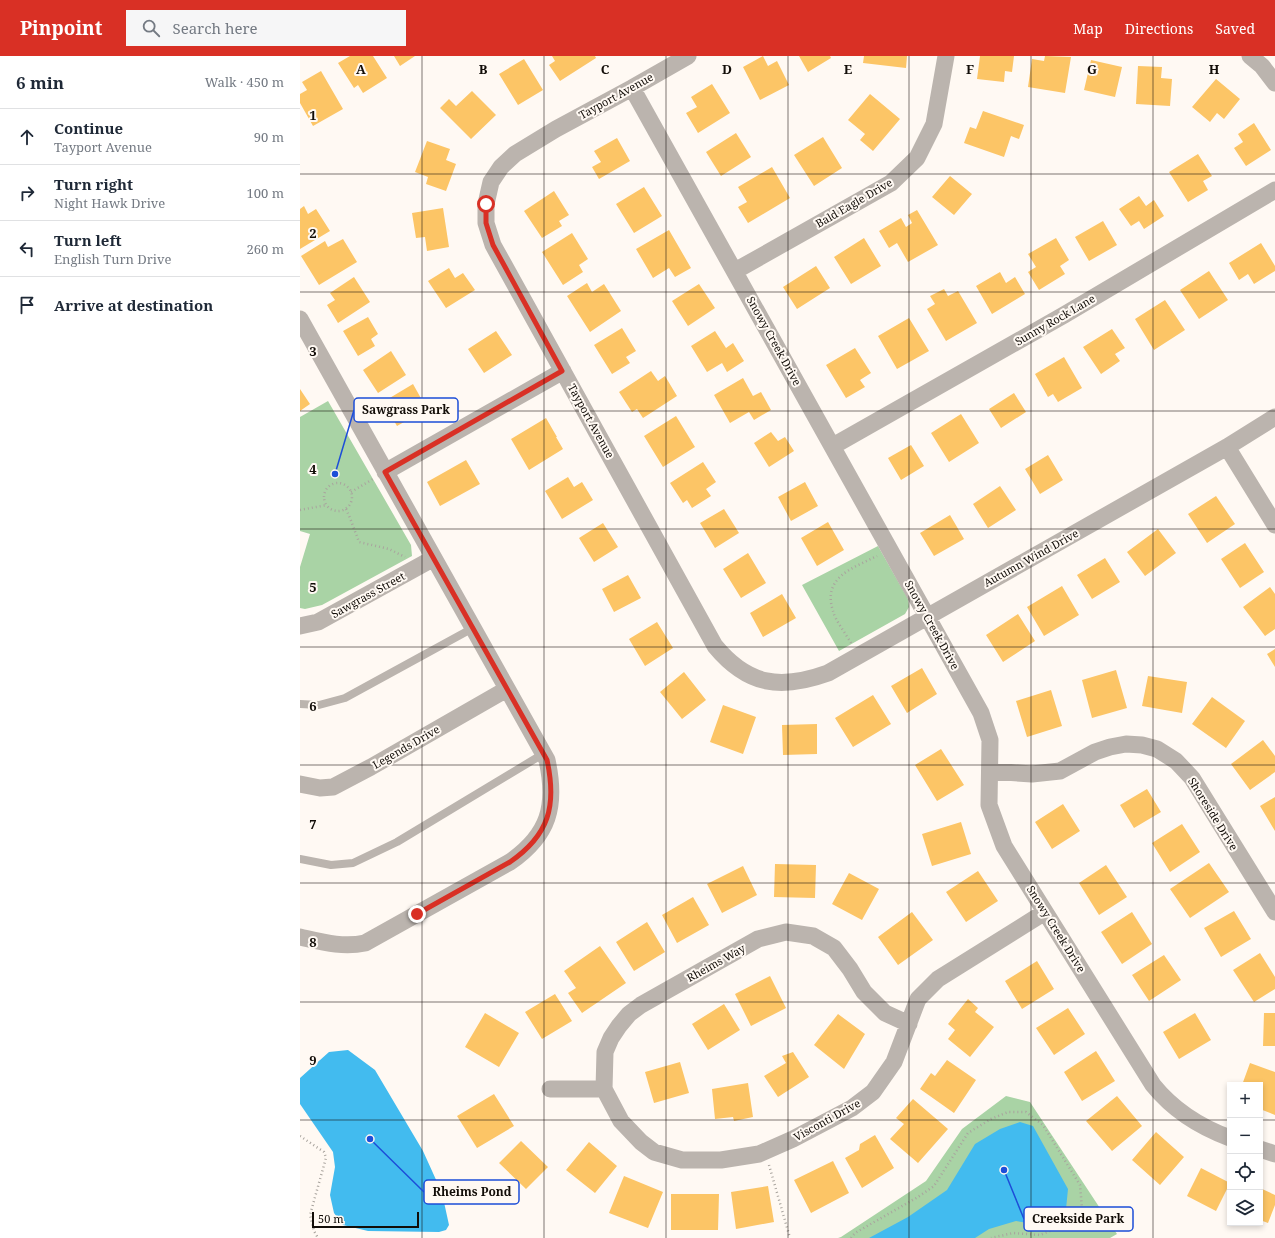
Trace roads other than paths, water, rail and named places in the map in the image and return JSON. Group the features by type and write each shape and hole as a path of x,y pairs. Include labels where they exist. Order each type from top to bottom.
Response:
{"street":[{"name":"Tayport Avenue","path":"688,56 556,129 516,154 501,167 492,182 486,204 486,223 493,245 715,646 724,656 752,677 764,681 780,683"},
{"name":"Bald Eagle Drive","path":"735,271 891,183 917,158 934,124 946,56"},
{"path":"1250,56 1262,66 1275,83"},
{"name":"Snowy Creek Drive","path":"632,88 981,713 990,740 989,805 1004,846 1153,1085 1164,1098 1192,1120 1211,1131 1227,1137"},
{"name":"Sunny Rock Lane","path":"833,446 1064,315 1275,190"},
{"path":"300,319 547,760 552,786 549,815 532,842 523,853 510,862 365,943 356,945 334,945 300,938"},
{"path":"385,472 562,371"},
{"name":"Autumn Wind Drive","path":"780,683 812,679 858,656 1227,447 1275,417"},
{"path":"1227,447 1275,525"},
{"name":"Sawgrass Street","path":"300,626 318,622 434,558"},
{"name":"Legends Drive","path":"300,784 320,788 333,787 371,767 507,689"},
{"name":"Shoreside Drive","path":"990,771 1032,774 1060,771 1095,752 1110,747 1126,744 1157,749 1176,761 1192,778 1275,912"},
{"name":"Visconti Drive","path":"604,1089 621,1121 640,1142 654,1152 682,1160 721,1160 759,1154 793,1139 852,1108 873,1092 894,1062 918,999 938,979 1045,912"},
{"name":"Rheims Way","path":"604,1089 605,1052 619,1026 629,1014 641,1004 758,939 786,932 813,936 834,948 850,969 864,992 885,1013 909,1024"},
{"path":"550,1089 604,1089"},
{"path":"1263,1150 1275,1154"}],"lane":[{"path":"300,704 319,706 345,698 473,628"},
{"path":"300,859 332,865 353,863 397,842 543,754"}],"water":[{"path":"348,1050 375,1070 423,1151 442,1193 449,1225 446,1230 439,1232 368,1231 343,1225 334,1213 330,1195 335,1167 333,1152 300,1104 300,1078 329,1052"},
{"path":"1020,1122 1033,1126 1068,1189 1066,1209 1050,1221 1033,1224 1016,1221 989,1229 975,1238 869,1238 908,1217 947,1190 975,1144 1000,1129"}],"place":[{"name":"Sawgrass Park","path":"335,474"},
{"name":"Rheims Pond","path":"370,1139"},
{"name":"Creekside Park","path":"1004,1170"}]}
